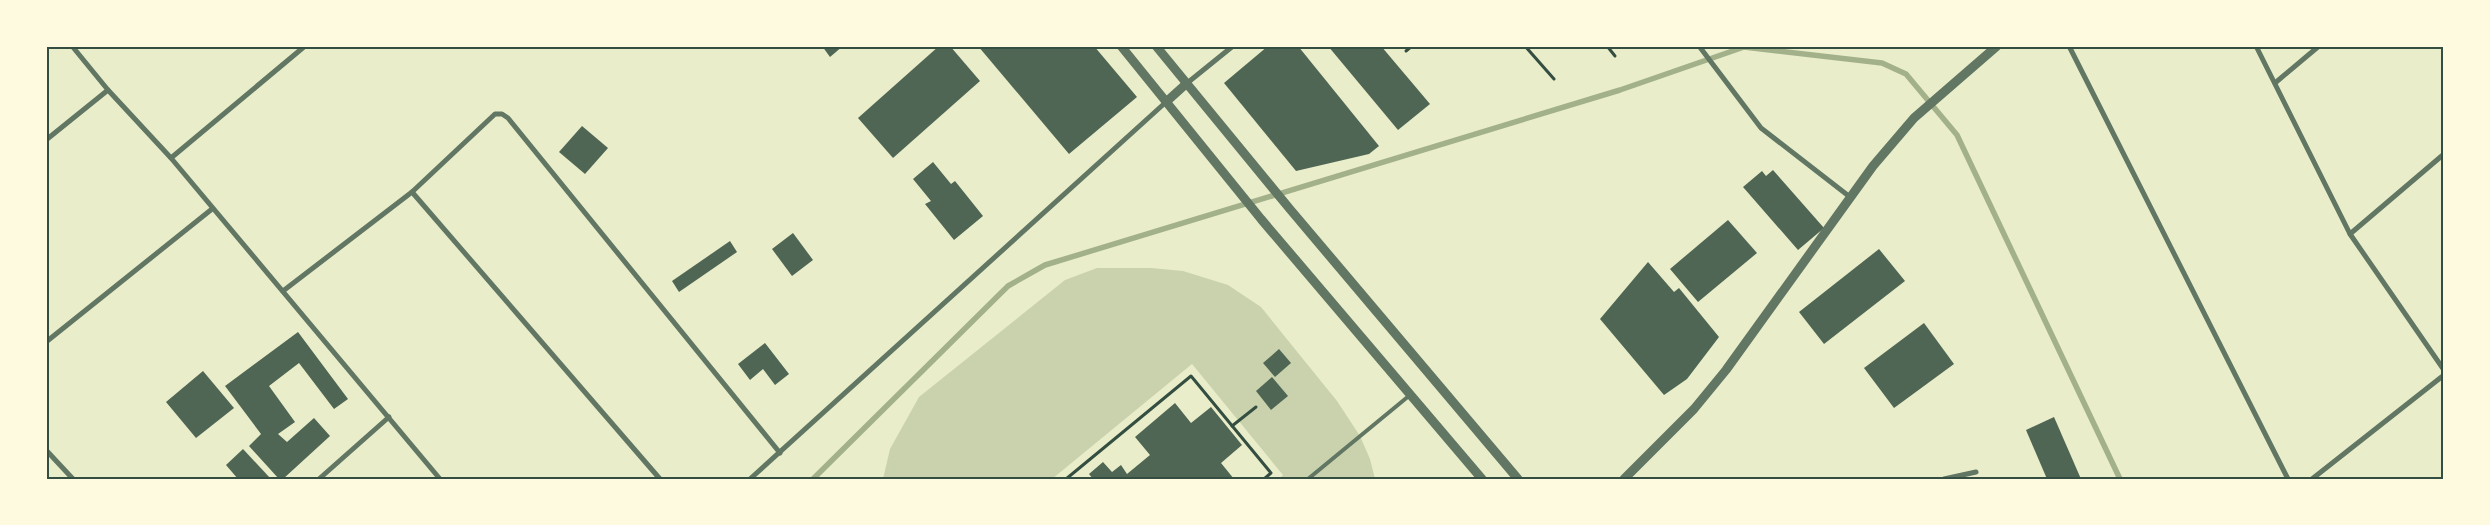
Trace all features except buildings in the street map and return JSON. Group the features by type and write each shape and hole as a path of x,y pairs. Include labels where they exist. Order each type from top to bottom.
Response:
{"street":[{"path":"72,46 108,90 171,158 212,210 283,291 440,479"},
{"path":"171,158 305,46"},
{"path":"1121,46 1261,219 1482,479"},
{"path":"1156,46 1261,175 1518,479"},
{"path":"750,479 1186,84 1233,46"},
{"path":"1624,479 1694,409 1726,370 1873,166 1914,118 1998,46"},
{"path":"2069,46 2288,479"},
{"path":"2256,46 2350,234 2444,370"},
{"path":"2275,83 2319,46"},
{"path":"1700,47 1761,128 1850,197"},
{"path":"46,140 108,90"},
{"path":"283,291 412,192 495,114 502,114 508,118 780,453"},
{"path":"2350,234 2444,154"},
{"path":"412,192 660,479"},
{"path":"46,342 212,210"},
{"path":"2312,479 2444,375"},
{"path":"319,479 389,417"},
{"path":"46,450 73,479"},
{"path":"1944,479 1976,472"}],"lane":[{"path":"1308,479 1410,395"}],"path":[{"path":"1406,51 1412,46"},
{"path":"1525,46 1554,79"},
{"path":"1607,46 1615,56"},
{"path":"1066,479 1191,376 1271,473 1264,479"},
{"path":"1232,426 1256,407"}],"green space":[{"path":"1097,268 1151,268 1183,271 1228,285 1261,307 1337,401 1360,436 1370,459 1375,479 1279,479 1283,475 1192,364 1052,479 883,479 890,449 919,397 1065,280"}],"waterway":[{"path":"813,479 1008,286 1045,265 1620,90 1744,47 1882,63 1906,74 1957,135 2120,479"}]}
